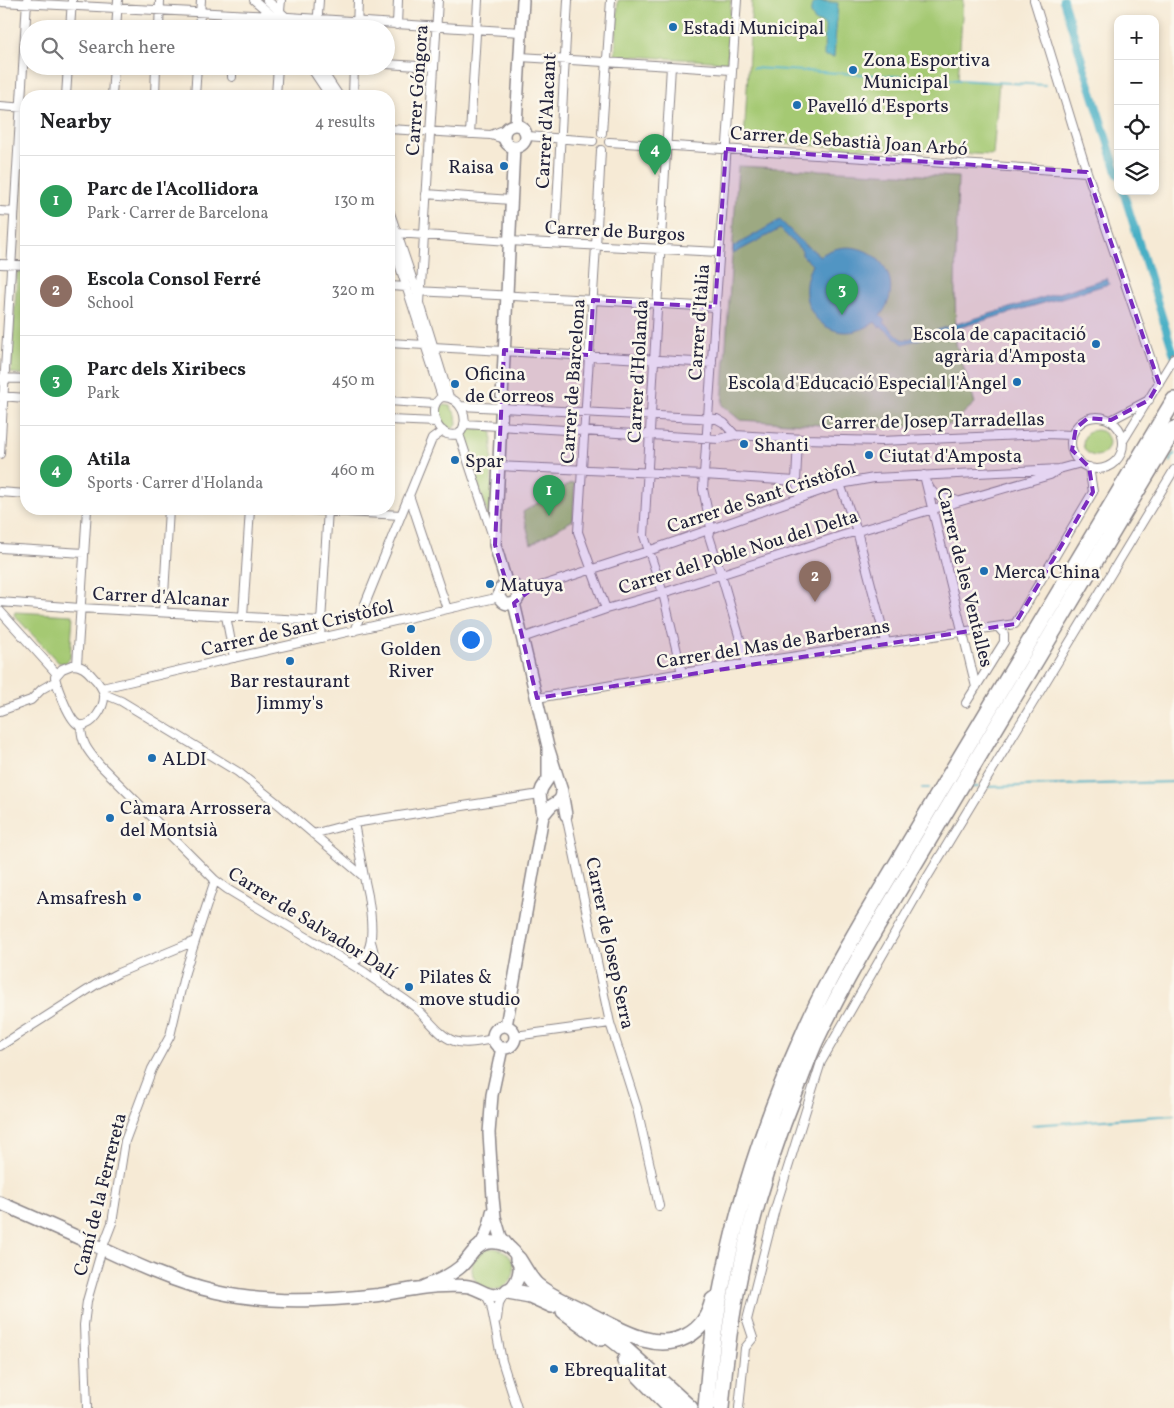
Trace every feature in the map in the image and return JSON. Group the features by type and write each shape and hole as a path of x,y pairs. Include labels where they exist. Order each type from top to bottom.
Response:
{"highway":[{"path":"706,1408 710,1365 729,1251 757,1148 802,1036 839,962 863,920 1174,400"},
{"path":"722,1408 730,1327 758,1197 787,1111 815,1042 834,1003 875,930 1174,429"},
{"path":"507,1292 537,1298 567,1308 628,1334 649,1340 670,1341 683,1338 694,1332 708,1315 745,1193"},
{"path":"514,1254 537,1286 620,1344 690,1408"},
{"path":"567,1308 601,1338 671,1408"}],"main road":[{"path":"0,1203 176,1280 214,1292 259,1299 338,1299 423,1287 466,1286 491,1295 507,1292 515,1284 520,1266 514,1254 503,1244 492,1242 483,1245 451,1274 423,1287"},
{"path":"473,1253 467,1267 468,1277 472,1284 480,1291"}],"street":[{"path":"116,20 118,0"},
{"path":"160,0 160,20"},
{"path":"200,20 201,0"},
{"path":"254,0 277,14"},
{"path":"267,0 280,20"},
{"path":"277,14 281,0"},
{"path":"318,20 319,0"},
{"path":"357,20 358,0"},
{"path":"398,0 396,25 521,32"},
{"name":"Carrer Góngora","path":"429,346 418,291 438,0"},
{"path":"470,134 478,0"},
{"path":"395,129 491,135 509,131 522,127 527,136 524,143 518,147 508,144 509,131 520,57 523,0"},
{"name":"Carrer d'Alacant","path":"554,243 568,0"},
{"path":"602,133 611,0"},
{"name":"Carrer d'Itàlia","path":"737,0 703,489 712,528 709,536 747,663"},
{"path":"1034,0 1087,172 1159,383"},
{"path":"0,2 72,3 117,9 236,15 277,14"},
{"path":"26,20 27,2"},
{"path":"71,20 72,3"},
{"path":"236,15 236,20"},
{"path":"520,57 731,70"},
{"path":"395,65 434,67"},
{"name":"Carrer d'Holanda","path":"671,66 644,536 663,593 682,673"},
{"path":"24,75 24,90"},
{"path":"66,90 67,75"},
{"path":"112,90 113,75"},
{"path":"155,90 156,75"},
{"path":"195,90 196,75"},
{"path":"276,90 277,75"},
{"path":"316,75 326,90"},
{"path":"325,75 335,90"},
{"path":"353,90 354,75"},
{"path":"0,106 20,108"},
{"path":"593,141 595,136 602,133"},
{"path":"593,141 596,147 601,150 606,148 610,142 607,136 602,133"},
{"path":"527,136 593,141"},
{"name":"Carrer de Sebastià Joan Arbó","path":"610,142 1087,172"},
{"path":"0,454 2,378 20,143"},
{"path":"495,545 514,147"},
{"name":"Carrer de Barcelona","path":"601,150 578,532 606,609"},
{"path":"426,194 511,200"},
{"path":"0,211 14,212"},
{"name":"Carrer de Burgos","path":"395,233 719,252"},
{"path":"395,238 418,291 715,307"},
{"path":"395,241 407,287 429,346 445,397"},
{"path":"0,264 20,265"},
{"path":"395,286 407,287"},
{"path":"395,343 712,363"},
{"path":"1123,441 1174,358"},
{"path":"2,378 20,379"},
{"path":"2,397 20,398"},
{"path":"461,406 465,419 464,430 459,434 450,435 443,431 436,422 434,404 439,398 445,397 461,406 717,419 724,423 735,435"},
{"path":"1111,420 1149,400"},
{"path":"395,401 434,404"},
{"path":"1104,417 1111,420 1122,433 1123,441 1123,448 1116,461 1104,468 1096,469 1081,463 1072,450 1071,443 1072,435 1076,428 1088,418 1104,417"},
{"path":"395,420 436,422"},
{"name":"Carrer de Josep Tarradellas","path":"464,424 719,439 735,435 881,441 1046,434 1072,435"},
{"path":"354,631 432,439 443,431"},
{"path":"459,434 507,584"},
{"path":"798,439 796,481 800,497"},
{"name":"Carrer de Sant Cristòfol","path":"516,598 591,569 840,484 874,478 1059,469 1081,463"},
{"path":"499,466 796,481"},
{"name":"Carrer del Mas de Barberans","path":"537,698 682,673 1015,624 1093,492 1089,467"},
{"name":"Carrer del Poble Nou del Delta","path":"522,638 606,609 663,593 857,531 1050,475 1059,469"},
{"path":"739,1408 745,1348 753,1338 747,1320 775,1209 821,1062 925,881 1174,470"},
{"name":"Carrer del Poble Nou del Delta","path":"924,475 935,495 945,500 964,500"},
{"name":"Carrer de les Ventalles","path":"924,475 976,687"},
{"path":"840,484 857,531 886,642"},
{"path":"0,492 20,494"},
{"path":"409,495 447,610"},
{"path":"77,665 87,515"},
{"path":"163,612 169,515"},
{"path":"243,616 250,515"},
{"path":"320,638 328,515"},
{"path":"395,515 401,515"},
{"path":"0,548 84,553"},
{"path":"516,598 510,604 506,603 500,598 501,588 507,584 513,585 518,590 516,598 522,638 566,814"},
{"name":"Carrer de Sant Cristòfol","path":"103,691 234,658 500,598"},
{"name":"Carrer d'Alcanar","path":"0,602 321,621"},
{"path":"0,611 57,677 70,715 75,722 81,725 88,724 100,710 104,700 103,691"},
{"path":"226,616 234,658"},
{"path":"966,704 1004,642 1004,634 998,627"},
{"path":"0,711 31,700 57,677 62,669 77,665 87,670 103,691 238,772 364,876"},
{"path":"972,669 985,673"},
{"name":"Carrer de Salvador Dalí","path":"81,725 81,737 99,764 215,880 389,988 450,1039 460,1042 493,1039"},
{"path":"506,1026 543,816 542,792 548,779 548,747"},
{"path":"313,834 354,823 542,792 553,783 556,784 561,789 561,798 543,816"},
{"path":"542,792 545,802 555,804 566,814"},
{"name":"Carrer de Josep Serra","path":"566,814 610,1023 636,1108 659,1206"},
{"path":"354,823 368,891 371,942 379,983"},
{"name":"Camí de la Ferrereta","path":"87,1408 84,1325 88,1300 102,1249 112,1223 125,1141 152,1069 170,1036 185,972 215,880"},
{"path":"0,1046 97,984 118,973 195,941"},
{"path":"350,963 357,961 365,954 371,942"},
{"path":"518,1036 506,1026 498,1028 493,1034 493,1039 494,1043 502,1048 509,1048 518,1036 610,1023"},
{"path":"502,1048 492,1095 489,1133 495,1217 504,1242 514,1254"},
{"path":"473,1253 484,1239 490,1223 493,1198"},
{"path":"480,1291 486,1295 491,1305 502,1361 517,1408"},
{"path":"497,1336 498,1309 507,1292"}],"highlighted area":[{"path":"726,149 1087,172 1159,383 1149,400 1111,420 1088,418 1076,428 1072,450 1089,467 1093,492 1015,624 537,698 514,603 541,582 507,585 495,545 504,350 590,355 593,300 715,307"}],"green space":[{"name":"Estadi Municipal","path":"618,0 731,0 727,62 615,55"},
{"name":"Zona Esportiva Municipal","path":"752,0 963,0 958,80 999,82 993,155 744,142"},
{"path":"738,166 958,177 955,287 956,344 975,403 950,425 871,428 740,420 722,405"},
{"path":"17,272 20,272 20,374 11,373"},
{"path":"444,405 450,406 456,415 457,424 452,429 446,428 440,420 438,410"},
{"path":"470,428 492,430 491,524 463,437"},
{"path":"1096,430 1105,434 1109,443 1105,452 1096,456 1087,452 1083,443 1087,434"},
{"path":"571,483 575,483 573,520 531,544 523,512"},
{"path":"15,612 73,615 70,658 68,661 64,663 58,662 14,615"},
{"path":"493,1248 508,1254 514,1269 508,1284 493,1290 478,1284 472,1269 478,1254"}],"water":[{"path":"820,1 838,3 834,57 824,56 825,26 823,23 815,21 811,14 812,5"},
{"path":"780,220 806,246 820,256 836,249 852,247 867,251 878,260 887,271 891,285 889,300 880,316 885,321 884,323 905,340 1107,278 1109,284 903,344 875,322 859,330 844,332 831,329 819,321 811,310 806,297 806,281 812,265 802,255 802,251 780,229 733,254 733,247"}],"waterway":[{"path":"1063,0 1114,162"},
{"path":"753,68 1045,85"},
{"path":"1124,195 1174,355"},
{"path":"1171,462 1170,460 1174,454"},
{"path":"986,787 1174,782"},
{"path":"971,787 978,787"},
{"path":"922,788 929,788"},
{"path":"1032,1125 1174,1115"}],"place":[{"name":"Estadi Municipal","path":"673,27"},
{"name":"Zona Esportiva Municipal","path":"853,70"},
{"name":"Pavelló d'Esports","path":"797,105"},
{"name":"Raisa","path":"504,166"},
{"name":"Atila","path":"655,175"},
{"name":"Parc dels Xiribecs","path":"842,315"},
{"name":"Escola de capacitació agrària d'Amposta","path":"1096,344"},
{"name":"Escola d'Educació Especial l'Àngel","path":"1017,382"},
{"name":"Oficina de Correos","path":"455,384"},
{"name":"Shanti","path":"744,444"},
{"name":"Ciutat d'Amposta","path":"869,455"},
{"name":"Spar","path":"455,460"},
{"name":"Parc de l'Acollidora","path":"549,516"},
{"name":"Merca China","path":"984,571"},
{"name":"Matuya","path":"490,584"},
{"name":"Escola Consol Ferré","path":"815,602"},
{"name":"Golden River","path":"411,629"},
{"name":"Bar restaurant Jimmy's","path":"290,661"},
{"name":"ALDI","path":"152,758"},
{"name":"Càmara Arrossera del Montsià","path":"110,818"},
{"name":"Amsafresh","path":"137,897"},
{"name":"Pilates & move studio","path":"409,987"},
{"name":"Ebrequalitat","path":"554,1369"}]}
